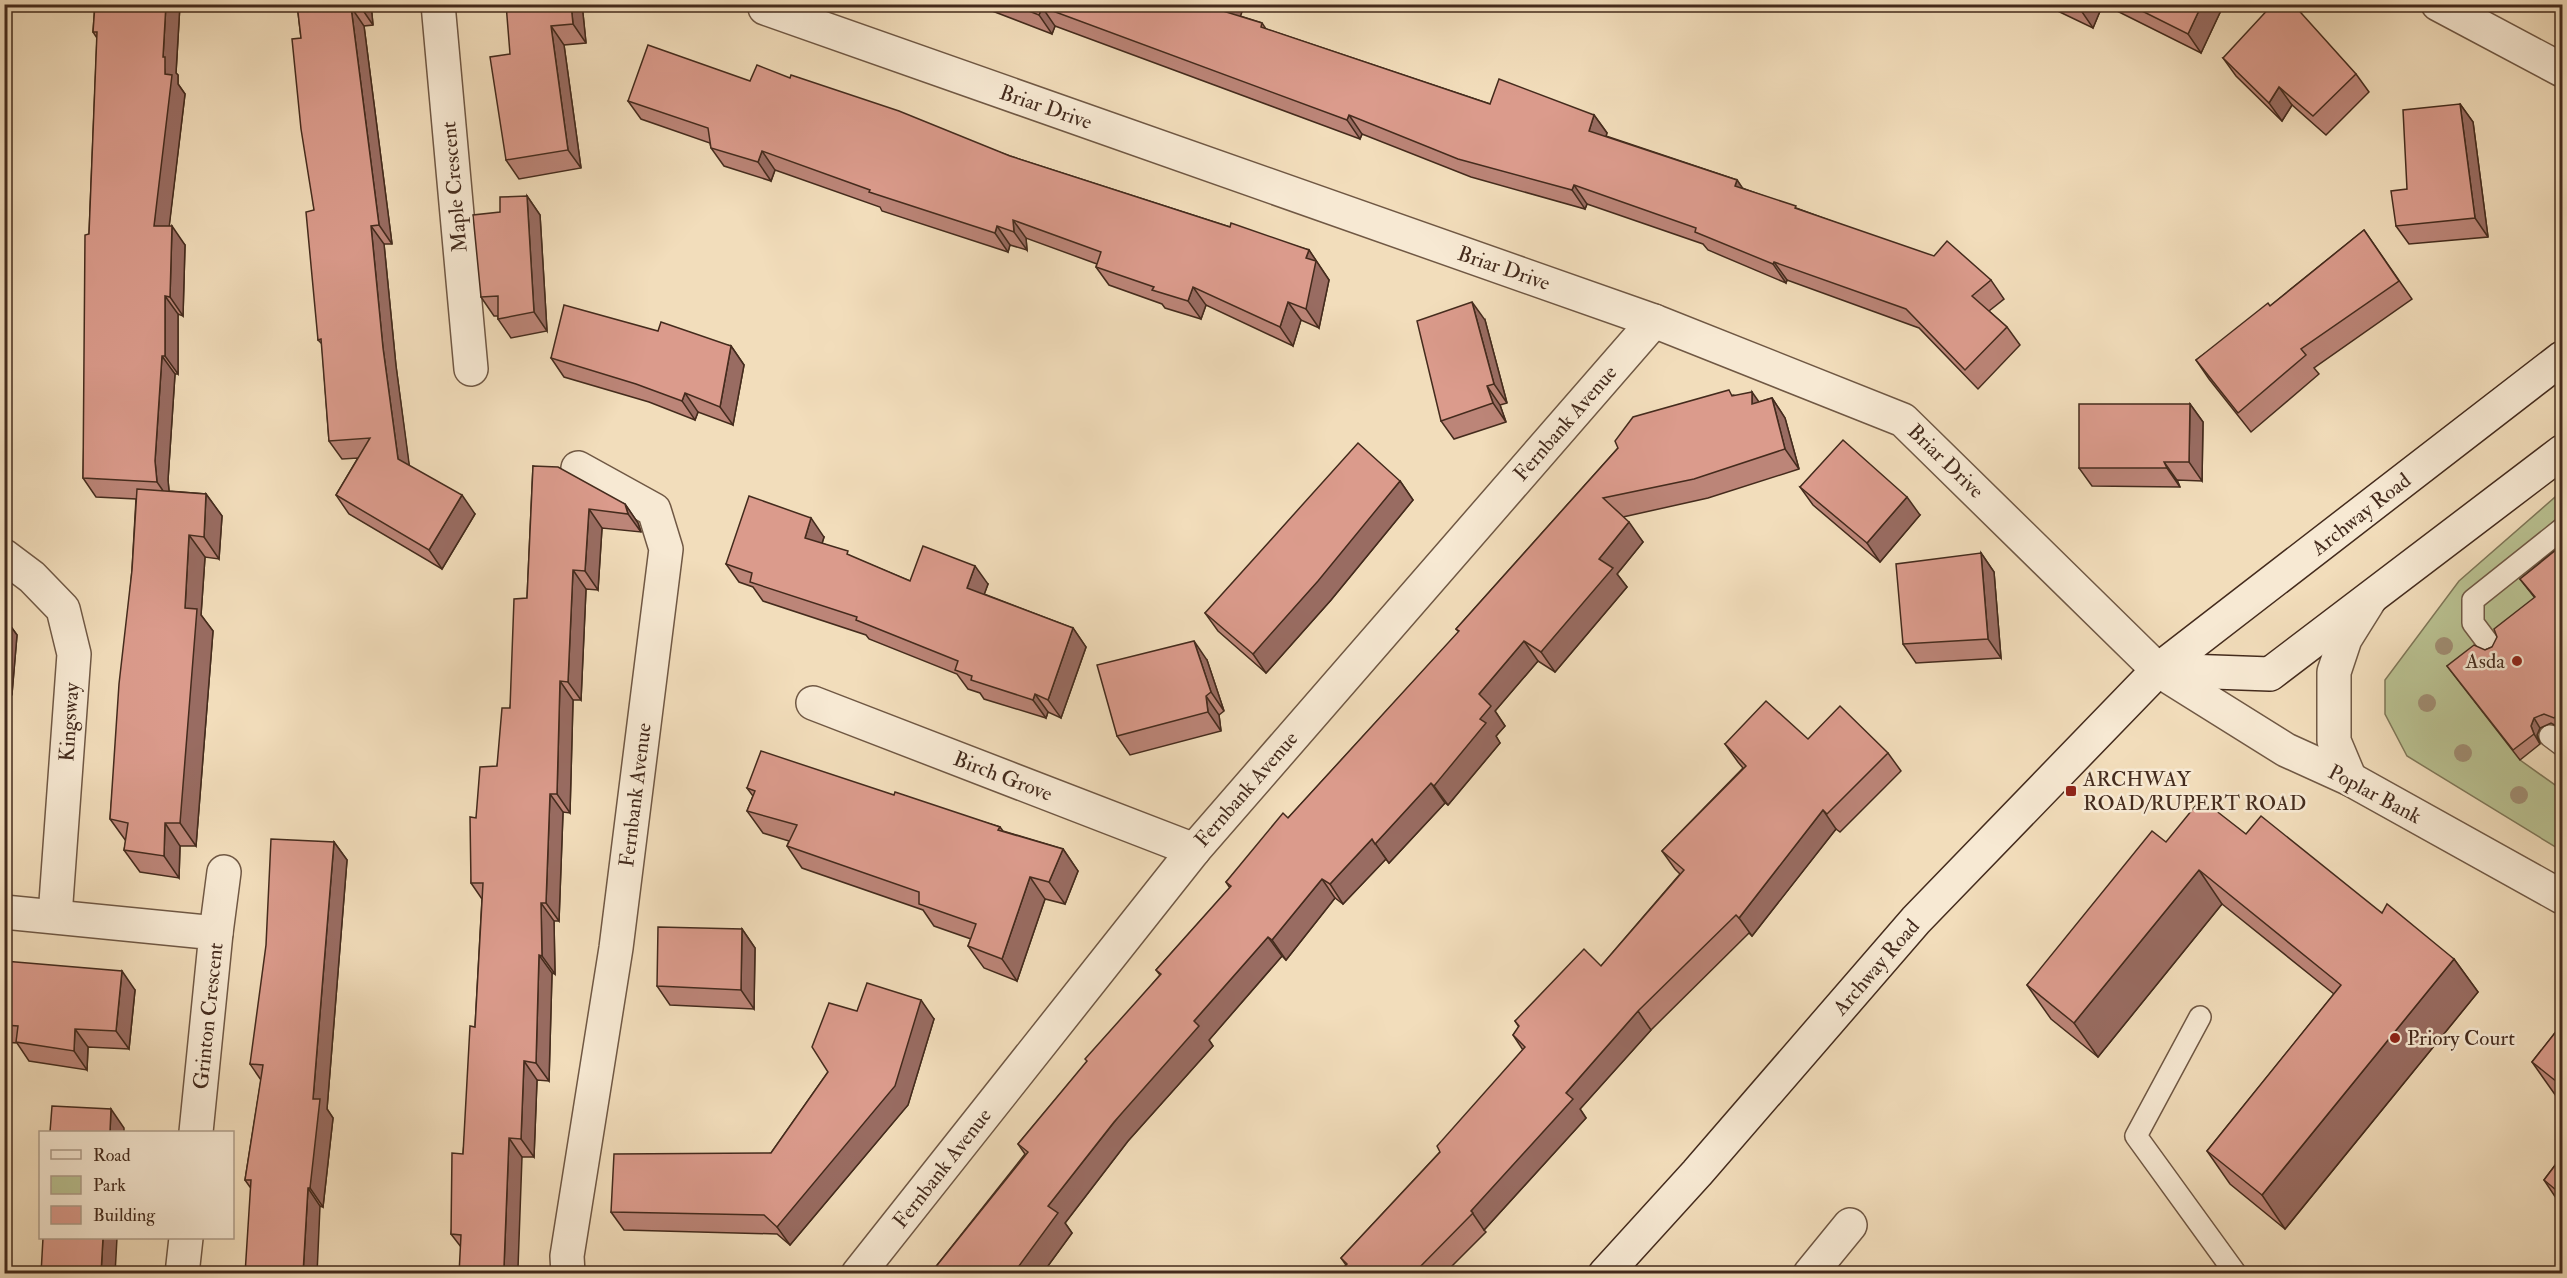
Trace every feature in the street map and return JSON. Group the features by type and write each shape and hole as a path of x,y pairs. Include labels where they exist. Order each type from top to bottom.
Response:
{"street":[{"name":"Maple Crescent","path":"438,4 471,369"},
{"path":"2438,4 2562,70"},
{"name":"Briar Drive","path":"765,8 1654,321 1903,420 2158,670"},
{"name":"Fernbank Avenue","path":"858,1274 1194,850 1654,321"},
{"name":"Archway Road","path":"1605,1274 1697,1173 1916,920 2158,670 2562,358"},
{"path":"2158,670 2270,674 2562,452"},
{"name":"Fernbank Avenue","path":"568,1274 567,1256 616,948 666,549 654,510 578,468"},
{"name":"Kingsway","path":"4,555 32,577 63,609 74,654 55,916"},
{"path":"2350,779 2334,741 2334,672 2345,639 2372,597"},
{"name":"Poplar Bank","path":"2158,670 2286,750 2350,779 2562,897"},
{"name":"Birch Grove","path":"813,703 1194,850"},
{"path":"216,933 224,872"},
{"name":"Grinton Crescent","path":"4,912 216,933 196,1131"},
{"path":"1810,1274 1850,1225"},
{"path":"182,1274 186,1239"}],"lane":[{"path":"2491,647 2473,623 2473,600 2562,529"},
{"path":"2200,1017 2136,1136 2236,1274"}],"green space":[{"path":"2562,491 2562,560 2542,607 2520,760 2562,790 2562,851 2407,756 2385,714 2385,680 2459,581"}],"building":[{"path":"95,4 166,4 163,57 165,57 165,74 172,75 154,226 172,226 170,297 165,296 165,356 162,356 155,461 157,482 83,478 85,235 89,234 97,32 93,32"},
{"path":"297,4 360,4 360,6 351,7 379,225 371,226 383,348 398,459 462,495 429,550 336,495 370,438 329,441 321,339 318,340 306,212 314,210 301,129 292,39 301,38"},
{"path":"506,4 571,4 573,24 551,26 568,150 506,160 490,57 510,54"},
{"path":"1011,4 1225,4 1223,11 1262,23 1261,27 1490,104 1499,79 1594,115 1589,131 1737,180 1735,186 1796,206 1795,208 1934,256 1947,241 1991,280 1972,296 2007,327 1965,370 1906,309 1774,262 1773,264 1695,232 1696,228 1574,185 1572,190 1458,159 1349,115 1347,120 1042,7 1039,15"},
{"path":"2070,4 2082,4 2080,9"},
{"path":"2128,4 2202,4 2188,34"},
{"path":"2273,4 2293,4 2356,74 2313,116 2279,87 2269,103 2223,58"},
{"path":"648,45 750,81 757,65 790,78 791,75 899,111 1010,156 1230,227 1231,223 1309,250 1306,258 1316,261 1306,309 1288,302 1280,327 1193,287 1188,301 1152,290 1154,287 1096,267 1101,252 1013,220 1014,232 997,226 995,233 869,192 870,190 762,151 758,162 711,148 708,128 628,101"},
{"path":"2460,104 2475,218 2396,226 2391,191 2407,189 2403,110"},
{"path":"527,196 534,312 498,319 498,296 481,297 473,215 500,212 500,197"},
{"path":"2364,230 2399,281 2301,349 2306,355 2238,413 2196,360 2268,303 2270,306"},
{"path":"1472,302 1494,384 1487,386 1493,403 1441,421 1417,321"},
{"path":"564,305 658,331 661,322 731,346 720,407 685,393 682,401 636,384 551,358"},
{"path":"1729,390 1732,396 1752,392 1752,404 1772,398 1785,449 1694,479 1603,498 1629,522 1599,559 1613,568 1541,652 1524,641 1479,694 1491,706 1480,719 1486,723 1434,786 1431,783 1375,844 1372,839 1330,884 1322,879 1272,940 1268,937 1194,1021 1199,1026 1114,1122 1048,1206 1058,1213 1013,1274 930,1274 1028,1152 1018,1144 1087,1061 1085,1059 1161,974 1156,970 1231,886 1226,882 1283,813 1288,818 1459,631 1456,629 1618,448 1615,441 1633,417"},
{"path":"2079,404 2190,404 2189,462 2164,462 2167,468 2079,468"},
{"path":"1843,440 1907,497 1867,543 1800,487"},
{"path":"1358,443 1400,481 1318,581 1253,654 1205,613"},
{"path":"533,466 558,467 625,504 628,514 589,509 585,571 573,570 568,682 560,681 557,794 550,794 546,903 541,903 542,956 539,955 536,1063 524,1061 521,1139 509,1138 504,1267 518,1268 517,1274 459,1274 461,1235 451,1234 452,1153 463,1154 470,1026 475,1027 483,883 471,883 470,817 476,818 480,767 497,766 502,708 510,708 514,599 527,598"},
{"path":"137,489 206,494 204,537 189,535 185,608 197,609 180,823 165,823 164,856 124,850 128,823 110,819 119,684 132,570"},
{"path":"749,496 811,518 805,538 848,551 847,554 910,581 923,546 975,566 967,588 1073,628 1048,700 1035,694 1033,700 971,680 972,676 955,670 958,661 856,620 857,617 750,582 752,573 726,564"},
{"name":"Asda","path":"2562,545 2562,711 2554,718 2544,714 2534,718 2531,726 2534,734 2513,750 2447,666 2474,645 2485,650 2492,647 2497,637 2494,629 2535,597 2520,579"},
{"path":"1981,553 1988,639 1903,644 1896,564"},
{"path":"1194,641 1211,692 1206,696 1208,712 1117,736 1097,665"},
{"path":"1766,701 1808,739 1840,706 1888,753 1827,814 1823,810 1739,918 1736,915 1638,1011 1566,1093 1573,1099 1471,1211 1473,1213 1413,1274 1338,1274 1347,1264 1341,1258 1440,1152 1437,1146 1525,1047 1513,1035 1519,1026 1515,1021 1584,949 1601,966 1684,870 1662,851 1746,766 1725,744"},
{"path":"761,751 894,795 895,792 1000,827 998,830 1063,849 1049,882 1030,877 1002,959 968,946 976,924 919,904 919,892 787,846 797,825 747,811 755,791 747,788"},
{"path":"2201,799 2246,834 2261,816 2382,913 2387,904 2454,959 2262,1195 2207,1151 2341,985 2199,870 2074,1023 2027,985 2152,831 2166,842"},
{"path":"271,839 334,842 313,1099 320,1099 310,1188 308,1188 303,1274 245,1274 251,1180 245,1180 263,1065 250,1064 266,945"},
{"path":"658,927 742,929 741,990 657,986"},
{"path":"4,961 122,971 116,1031 75,1029 74,1051 16,1042 18,1026 4,1025"},
{"path":"867,983 921,1000 895,1086 777,1227 764,1215 611,1212 614,1154 771,1153 828,1072 812,1047 829,1003 857,1011"},
{"path":"2562,1024 2562,1086 2532,1062"},
{"path":"52,1106 111,1109 110,1131 50,1131"},
{"path":"2562,1156 2562,1195 2544,1180"},
{"path":"43,1239 103,1239 101,1274 41,1274"}],"place":[{"name":"Asda","path":"2517,661"},
{"name":"ARCHWAY ROAD/RUPERT ROAD","path":"2071,791"},
{"name":"Priory Court","path":"2395,1038"}]}
